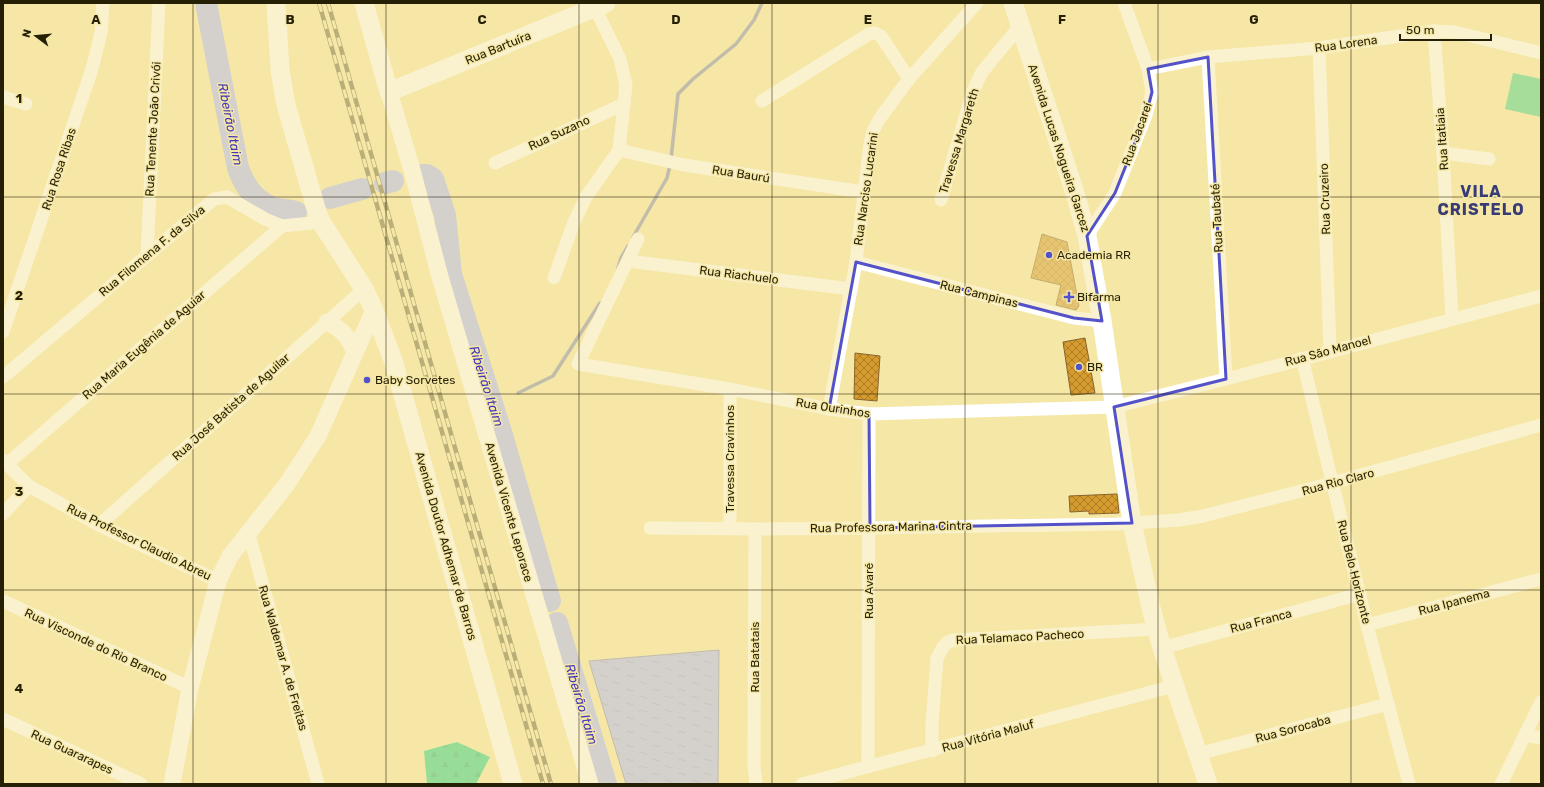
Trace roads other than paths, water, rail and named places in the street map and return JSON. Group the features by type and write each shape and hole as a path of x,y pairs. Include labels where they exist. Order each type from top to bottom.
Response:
{"main road":[{"name":"Avenida Doutor Adhemar de Barros","path":"276,3 280,70 286,106 311,193 319,217 364,289 374,310 393,360 513,784"},
{"path":"364,3 389,92"},
{"name":"Avenida Lucas Nogueira Garcez","path":"1013,3 1075,193 1087,236 1102,321 1132,523 1162,648 1208,784"},
{"name":"Rua Bartuíra","path":"389,92 601,6"}],"street":[{"name":"Rua Rosa Ribas","path":"3,332 92,68 101,33 103,3"},
{"name":"Rua Tenente João Crivói","path":"147,256 159,3"},
{"name":"Rua Narciso Lucarini","path":"829,409 856,262 864,192 874,131 880,118 909,79 977,3"},
{"name":"Rua Jacareí","path":"1087,236 1115,193 1146,115 1152,92 1148,69 1124,3"},
{"path":"554,278 574,222 586,197 618,150 626,85 620,59 601,6"},
{"name":"Travessa Margareth","path":"941,200 973,91 982,72 995,54 1020,26"},
{"name":"Rua Lorena","path":"1148,69 1208,57 1319,48 1434,30 1455,32 1541,54"},
{"name":"Rua Itatiaia","path":"1434,30 1443,153 1452,319"},
{"path":"762,101 869,34 875,33 881,36 909,79"},
{"name":"Rua Cruzeiro","path":"1319,48 1330,350"},
{"name":"Rua Taubaté","path":"1208,57 1226,379"},
{"name":"Avenida Vicente Leporace","path":"389,92 412,170 440,278 590,784"},
{"path":"3,97 26,104"},
{"name":"Rua Suzano","path":"495,163 624,104"},
{"name":"Rua Baurú","path":"618,150 684,165 864,192"},
{"path":"1443,153 1489,159"},
{"name":"Rua Filomena F. da Silva","path":"3,377 214,199 227,197 265,219 282,226 319,217"},
{"name":"Rua Maria Eugênia de Aguiar","path":"5,462 282,226"},
{"path":"628,261 638,239"},
{"name":"Rua Riachuelo","path":"628,261 851,289"},
{"name":"Rua Ourinhos","path":"628,261 578,364 730,389 829,409 869,414 1114,407"},
{"name":"Rua Campinas","path":"856,262 1074,318 1102,321"},
{"name":"Rua José Batista de Aguilar","path":"98,525 364,289"},
{"name":"Rua São Manoel","path":"1114,407 1541,296"},
{"path":"172,784 190,688 218,581 230,556 248,531 287,484 315,442 374,310"},
{"path":"327,322 336,326 350,339 355,352"},
{"name":"Rua Belo Horizonte","path":"1302,358 1367,625 1409,784"},
{"name":"Travessa Cravinhos","path":"730,389 730,528"},
{"name":"Rua Avaré","path":"868,767 870,528 869,414"},
{"name":"Rua Rio Claro","path":"1132,523 1179,520 1203,516 1332,483 1541,426"},
{"name":"Rua Professor Claudio Abreu","path":"5,462 29,486 98,525 218,581"},
{"path":"3,514 29,486"},
{"name":"Rua Professora Marina Cintra","path":"650,528 870,528 1132,523"},
{"name":"Rua Batatais","path":"756,529 754,765 756,784"},
{"name":"Rua Waldemar A. de Freitas","path":"248,531 318,784"},
{"name":"Rua Ipanema","path":"1367,625 1541,580"},
{"name":"Rua Franca","path":"1162,648 1360,594"},
{"name":"Rua Visconde do Rio Branco","path":"3,601 190,688"},
{"name":"Rua Telamaco Pacheco","path":"932,751 932,724 937,658 943,647 948,642 954,640 1157,629"},
{"name":"Rua Vitória Maluf","path":"802,784 932,751 1174,686"},
{"path":"1502,784 1541,702"},
{"name":"Rua Sorocaba","path":"1198,754 1388,704"},
{"name":"Rua Guararapes","path":"3,719 142,784"},
{"path":"1525,735 1541,738"}],"water":[{"path":"719,650 718,784 626,784 589,661"}],"waterway":[{"name":"Ribeirão Itaim","path":"206,3 240,174 250,191 265,204 274,208 296,212"},
{"path":"671,159 678,94 693,79 736,44 754,20 762,3"},
{"path":"633,237 667,178 670,165"},
{"name":"Ribeirão Itaim","path":"423,175 427,175 433,179 445,215 451,274 502,435 550,601"},
{"name":"Ribeirão Itaim","path":"385,183 393,181"},
{"name":"Ribeirão Itaim","path":"330,198 362,189"},
{"path":"618,268 621,258 628,246"},
{"path":"518,393 553,376 600,303"},
{"name":"Ribeirão Itaim","path":"557,623 606,784"}],"railway":[{"path":"319,3 543,784"},
{"path":"328,3 551,784"}],"place":[{"name":"Academia RR","path":"1049,255"},
{"name":"Bifarma","path":"1069,297"},
{"name":"BR","path":"1079,367"},
{"name":"Baby Sorvetes","path":"367,380"}],"district":[{"name":"VILA CRISTELO","path":"1481,200"}]}
